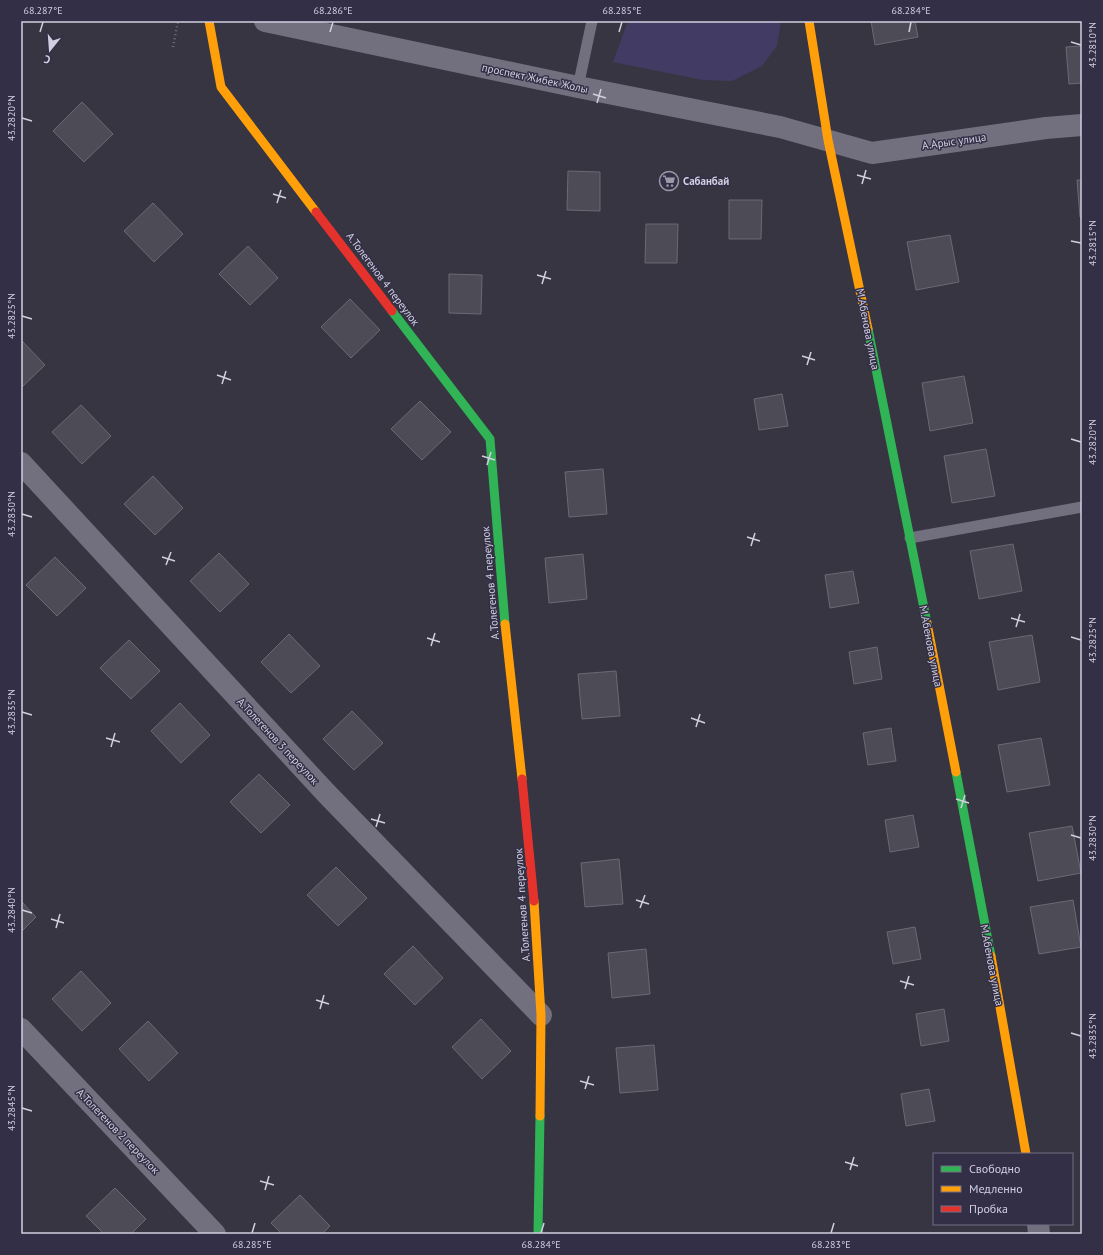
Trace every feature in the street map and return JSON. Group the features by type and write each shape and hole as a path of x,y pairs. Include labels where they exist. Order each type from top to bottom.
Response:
{"street":[{"name":"А.Толегенов 4 переулок","path":"209,21 221,87 490,439 506,632 532,868 541,1015 538,1234"},
{"name":"проспект Жибек Жолы","path":"265,21 578,87 780,126 828,140"},
{"name":"М.Абенова улица","path":"809,21 828,140 841,196 910,538 999,996 1026,1153"},
{"name":"А.Арыс улица","path":"828,140 872,153 1082,124"},
{"name":"А.Толегенов 3 переулок","path":"21,463 326,793 541,1015"},
{"name":"А.Толегенов 2 переулок","path":"21,1029 215,1234"}],"lane":[{"path":"578,87 592,21"},
{"path":"910,538 1082,507"}],"path":[{"path":"173,46 178,21"}],"shaded area":[{"path":"628,21 781,21 777,46 762,66 732,81 703,80 613,62"}],"building":[{"path":"871,21 915,21 918,37 875,45"},
{"path":"1082,46 1082,83 1069,84 1066,47"},
{"path":"82,102 113,134 84,162 53,131"},
{"path":"568,171 600,172 600,211 567,210"},
{"path":"1077,180 1082,180 1082,217 1080,217"},
{"path":"729,200 762,200 761,239 729,239"},
{"path":"153,203 183,234 154,262 124,231"},
{"path":"646,224 678,224 677,263 645,263"},
{"path":"950,235 959,282 916,290 907,242"},
{"path":"248,246 278,278 250,305 219,274"},
{"path":"449,274 482,275 481,314 449,313"},
{"path":"350,299 380,330 351,358 321,327"},
{"path":"21,340 45,365 21,388"},
{"path":"964,376 973,423 930,431 922,383"},
{"path":"782,394 788,426 759,430 754,399"},
{"path":"420,401 451,432 422,460 391,429"},
{"path":"81,405 111,436 82,464 52,432"},
{"path":"986,449 995,496 952,503 944,456"},
{"path":"603,469 607,514 569,517 565,472"},
{"path":"153,476 183,508 155,535 124,504"},
{"path":"1013,544 1022,591 979,599 970,551"},
{"path":"219,553 249,584 220,612 190,581"},
{"path":"583,554 587,599 549,603 545,558"},
{"path":"55,557 86,588 57,616 26,585"},
{"path":"853,571 859,603 830,608 825,575"},
{"path":"289,634 320,666 291,693 261,662"},
{"path":"1032,635 1040,682 998,690 989,642"},
{"path":"129,640 160,671 131,699 100,668"},
{"path":"877,647 882,679 854,684 849,652"},
{"path":"616,671 620,716 582,719 578,674"},
{"path":"180,703 210,735 181,763 151,731"},
{"path":"352,711 383,743 354,770 323,739"},
{"path":"891,728 896,761 868,765 863,733"},
{"path":"1041,738 1050,785 1007,792 998,745"},
{"path":"259,774 290,805 261,833 230,802"},
{"path":"913,815 919,847 890,852 885,820"},
{"path":"1072,826 1081,873 1038,881 1029,833"},
{"path":"619,859 623,904 585,907 581,863"},
{"path":"336,867 367,898 338,926 307,895"},
{"path":"1073,900 1081,947 1039,954 1030,907"},
{"path":"21,901 36,917 21,932"},
{"path":"915,927 921,959 893,964 887,932"},
{"path":"413,946 443,978 415,1005 384,974"},
{"path":"646,949 650,994 612,998 608,953"},
{"path":"81,971 111,1003 82,1031 52,999"},
{"path":"944,1009 949,1041 921,1046 916,1014"},
{"path":"481,1019 511,1051 482,1079 452,1047"},
{"path":"148,1021 178,1053 149,1081 119,1049"},
{"path":"654,1045 658,1090 620,1093 616,1048"},
{"path":"929,1089 935,1121 906,1126 901,1094"},
{"path":"115,1188 146,1219 131,1234 104,1234 86,1216"},
{"path":"300,1195 330,1226 322,1234 282,1234 271,1223"}],"traffic: fast":[{"path":"392,311 490,439 505,624"},
{"path":"868,329 927,623"},
{"path":"956,772 991,956"},
{"path":"538,1234 540,1116"}],"traffic: slow":[{"path":"209,21 221,87 316,212"},
{"path":"809,21 828,140 868,329"},
{"path":"927,623 956,772"},
{"path":"505,624 522,779"},
{"path":"534,901 541,1015 540,1116"},
{"path":"991,956 1026,1153"}],"traffic: jam":[{"path":"316,212 392,311"},
{"path":"522,779 534,901"}],"place":[{"name":"Сабанбай","path":"669,181"}]}
